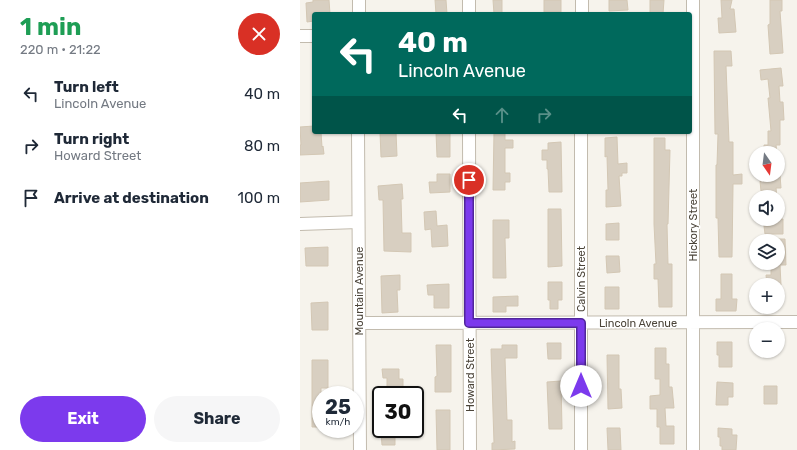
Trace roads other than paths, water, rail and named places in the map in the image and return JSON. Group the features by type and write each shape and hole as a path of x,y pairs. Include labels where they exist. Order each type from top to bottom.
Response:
{"street":[{"path":"359,0 359,12"},
{"path":"469,0 469,12"},
{"path":"582,0 582,12"},
{"name":"Hickory Street","path":"693,0 693,450"},
{"path":"300,36 312,36"},
{"name":"Mountain Avenue","path":"358,134 360,450"},
{"name":"Howard Street","path":"469,134 470,450"},
{"name":"Calvin Street","path":"581,134 581,450"},
{"path":"300,224 358,222"},
{"name":"Lincoln Avenue","path":"359,323 797,322"}]}
